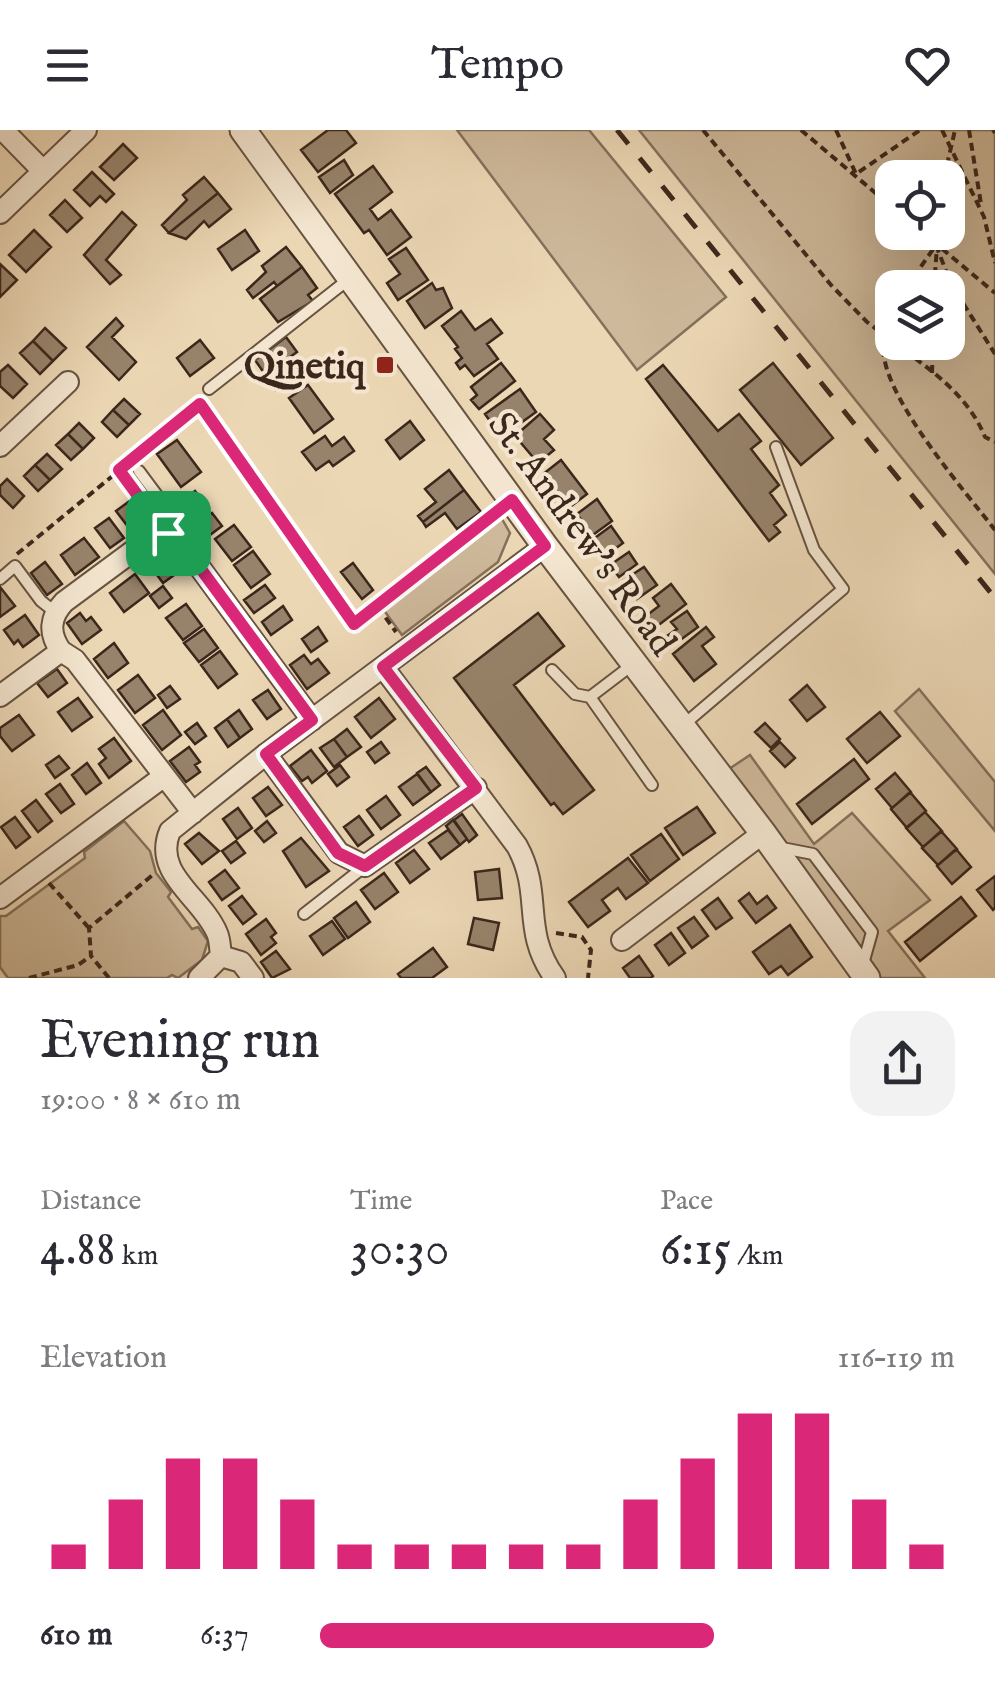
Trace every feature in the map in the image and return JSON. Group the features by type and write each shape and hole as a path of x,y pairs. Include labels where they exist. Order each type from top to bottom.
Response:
{"street":[{"path":"3,130 43,171"},
{"path":"0,213 86,130"},
{"name":"St. Andrew's Road","path":"243,130 545,546 768,840 864,974"},
{"path":"0,446 68,382"},
{"path":"193,813 75,660 60,651 53,640 55,612 152,537 168,533 181,542 312,720"},
{"path":"221,956 217,932 167,864 164,846 170,831 266,754 545,546"},
{"path":"0,696 60,651"},
{"path":"383,667 476,788 530,868 532,929 553,975"},
{"path":"266,754 338,853 365,866 476,788"},
{"path":"0,898 164,776"},
{"path":"622,940 768,840"},
{"path":"199,978 221,956"},
{"path":"221,956 242,962 253,978"}],"lane":[{"path":"209,388 350,278"},
{"path":"680,727 842,589 814,550 776,447"},
{"path":"139,471 168,510 168,533"},
{"path":"0,579 15,563 41,601 55,612"},
{"path":"590,697 633,664"},
{"path":"552,670 575,694 590,697 652,785"},
{"path":"304,914 365,866"}],"path":[{"path":"703,130 831,284 875,326"},
{"path":"800,130 875,191"},
{"path":"836,130 856,174"},
{"path":"856,174 920,130"},
{"path":"942,130 984,216"},
{"path":"947,160 955,130"},
{"path":"969,130 995,263"},
{"path":"938,250 951,284 995,354"},
{"path":"942,250 995,293"},
{"path":"885,360 907,407 995,530"},
{"path":"914,360 954,388 976,414 985,437 995,442"},
{"path":"932,360 932,375"},
{"path":"15,563 200,404 354,624 512,500"},
{"path":"119,470 128,484"},
{"path":"378,607 408,648"},
{"path":"89,928 167,864"},
{"path":"38,868 89,928 91,956 109,978"},
{"path":"582,937 591,950 588,978"},
{"path":"29,978 78,965 91,956"}],"shaded area":[{"path":"457,130 589,130 726,297 637,370"},
{"path":"639,130 995,130 995,574"},
{"path":"502,519 510,533 498,562 402,635 383,609"},
{"path":"919,689 995,782 995,831 895,711"},
{"path":"750,755 814,844 852,813 930,900 888,931 925,978 880,978 723,773"},
{"path":"124,821 150,851 156,873 171,892 168,897 192,929 198,927 208,941 202,960 178,978 8,978 0,967 0,916 6,916 85,858 84,852"}],"building":[{"path":"328,130 346,130 356,143 318,172 301,150"},
{"path":"123,144 137,158 114,180 100,167"},
{"path":"344,160 353,175 330,193 319,177"},
{"path":"373,166 392,192 370,209 378,220 391,210 411,237 387,255 369,230 364,233 335,194"},
{"path":"92,172 114,194 106,202 100,196 90,206 74,190"},
{"path":"204,177 218,193 169,233 162,225 187,200 183,195"},
{"path":"218,193 231,209 209,227 204,221 186,239 169,233"},
{"path":"65,200 82,218 67,232 50,215"},
{"path":"122,212 136,225 106,260 121,275 110,284 84,255"},
{"path":"34,230 51,247 26,272 9,255"},
{"path":"245,230 259,251 232,270 218,249"},
{"path":"286,247 302,267 253,298 247,290 266,272 262,266"},
{"path":"406,248 428,280 398,300 387,283 400,274 389,259"},
{"path":"0,264 17,280 0,297"},
{"path":"302,267 317,288 308,295 313,301 278,322 260,299"},
{"path":"432,283 436,290 443,288 452,308 425,328 407,301"},
{"path":"461,311 475,330 491,319 502,333 487,344 498,359 474,376 465,365 460,369 456,363 462,358 455,349 458,347 442,326"},
{"path":"116,318 123,326 112,337 136,362 119,380 87,347"},
{"path":"45,328 66,348 53,361 33,341"},
{"path":"286,337 297,352 290,357 301,372 276,390 255,360"},
{"path":"200,340 214,358 190,376 177,358"},
{"path":"33,341 53,361 40,374 20,353"},
{"path":"501,363 515,381 479,409 471,400 477,395 471,387"},
{"path":"773,363 833,438 801,465 740,390"},
{"path":"8,365 27,384 13,398 0,386 0,372"},
{"path":"663,365 718,431 739,414 761,441 751,449 779,485 770,493 786,515 774,525 780,532 769,541 646,379"},
{"path":"308,385 333,419 314,433 289,398"},
{"path":"520,389 536,412 507,433 497,420 492,424 485,414"},
{"path":"124,399 140,414 129,425 113,410"},
{"path":"113,410 129,425 117,437 102,422"},
{"path":"540,414 554,430 544,439 554,450 538,463 515,436"},
{"path":"410,421 424,440 400,459 386,440"},
{"path":"79,423 94,438 83,449 68,434"},
{"path":"68,434 83,449 71,460 56,445"},
{"path":"325,436 332,446 344,437 354,451 333,466 329,461 316,470 302,452"},
{"path":"177,440 201,472 181,487 157,454"},
{"path":"47,454 62,469 50,480 35,465"},
{"path":"561,460 587,494 570,507 561,496 550,505 543,496 553,488 542,475"},
{"path":"35,465 50,480 38,491 24,476"},
{"path":"449,470 464,490 423,522 418,516 436,502 425,489"},
{"path":"7,479 24,496 13,508 0,495 0,486"},
{"path":"464,490 481,512 457,529 445,513 426,527 423,522"},
{"path":"195,491 205,504 185,519 175,506"},
{"path":"597,499 612,521 586,540 579,530 586,526 577,514"},
{"path":"131,500 146,521 132,532 116,511"},
{"path":"212,513 222,526 202,541 192,527"},
{"path":"109,518 124,538 110,548 95,528"},
{"path":"234,525 251,547 232,561 215,539"},
{"path":"611,526 623,543 604,557 592,540"},
{"path":"84,538 99,557 75,575 61,555"},
{"path":"253,551 270,574 251,588 234,565"},
{"path":"629,552 637,564 619,577 610,565"},
{"path":"163,553 177,573 163,583 149,564"},
{"path":"45,562 62,584 47,595 31,573"},
{"path":"353,563 373,590 362,599 341,572"},
{"path":"644,567 657,585 637,599 624,580"},
{"path":"135,574 149,593 124,612 110,593"},
{"path":"671,584 686,604 656,627 646,616 659,606 653,598"},
{"path":"265,585 275,598 254,613 244,600"},
{"path":"163,586 172,598 159,608 150,596"},
{"path":"0,587 15,606 0,617"},
{"path":"186,604 202,626 183,640 166,618"},
{"path":"283,606 292,620 271,635 262,622"},
{"path":"687,611 698,627 668,649 661,640 677,629 671,622"},
{"path":"80,613 86,621 91,617 101,630 82,644 67,623"},
{"path":"538,613 564,646 514,685 594,790 563,814 554,803 551,805 454,678"},
{"path":"25,615 39,635 23,647 18,640 14,644 4,630"},
{"path":"318,627 327,641 311,652 302,639"},
{"path":"706,627 714,637 702,646 716,664 694,681 673,654"},
{"path":"204,629 218,648 199,662 184,643"},
{"path":"114,643 128,663 108,678 94,659"},
{"path":"220,651 237,674 218,688 201,665"},
{"path":"304,655 311,664 318,659 329,673 307,689 290,665"},
{"path":"57,669 67,683 48,697 37,683"},
{"path":"138,675 155,698 135,713 118,690"},
{"path":"807,685 825,707 807,721 790,700"},
{"path":"170,686 180,699 167,708 158,695"},
{"path":"268,690 281,709 267,719 253,700"},
{"path":"78,698 92,717 72,731 58,712"},
{"path":"379,698 395,719 371,738 355,717"},
{"path":"163,710 181,735 162,750 143,725"},
{"path":"239,710 252,729 240,738 227,719"},
{"path":"880,712 900,736 867,763 847,739"},
{"path":"19,715 34,735 12,751 0,736 0,728"},
{"path":"227,719 240,738 228,747 215,728"},
{"path":"197,723 206,736 195,744 185,732"},
{"path":"765,723 780,739 771,748 755,732"},
{"path":"347,729 361,747 347,757 334,739"},
{"path":"114,738 131,761 109,778 99,764 106,758 99,749"},
{"path":"334,739 347,757 334,767 320,748"},
{"path":"381,742 389,753 375,763 367,752"},
{"path":"780,742 795,758 785,767 770,751"},
{"path":"189,747 200,762 195,765 200,772 186,782 170,761"},
{"path":"311,750 327,771 312,783 308,777 302,781 290,766"},
{"path":"59,756 69,768 55,778 46,765"},
{"path":"854,759 869,779 812,824 797,804"},
{"path":"87,763 101,783 86,794 72,775"},
{"path":"340,765 349,777 337,786 328,774"},
{"path":"426,767 440,785 431,792 417,773"},
{"path":"895,773 911,792 892,808 876,789"},
{"path":"417,774 431,792 413,805 399,787"},
{"path":"60,784 74,804 61,813 46,794"},
{"path":"268,787 282,805 266,816 253,798"},
{"path":"910,792 926,811 907,828 891,809"},
{"path":"386,796 400,815 381,829 367,810"},
{"path":"36,800 52,821 38,832 22,811"},
{"path":"697,807 715,833 683,855 665,828"},
{"path":"238,808 252,828 237,839 223,819"},
{"path":"925,812 942,831 923,847 906,828"},
{"path":"462,814 477,835 469,842 454,820"},
{"path":"359,816 373,835 358,846 344,827"},
{"path":"15,817 30,837 16,848 1,827"},
{"path":"453,820 467,839 460,845 446,826"},
{"path":"267,821 276,833 264,842 255,831"},
{"path":"448,830 460,845 441,859 429,843"},
{"path":"941,831 957,849 938,865 922,848"},
{"path":"199,833 219,851 202,864 185,844"},
{"path":"661,834 679,859 650,881 631,855"},
{"path":"301,838 329,871 306,887 283,851"},
{"path":"236,841 245,853 231,863 222,851"},
{"path":"956,849 971,867 952,884 937,866"},
{"path":"414,850 429,869 410,883 396,863"},
{"path":"628,858 648,883 626,899 618,888 602,900 610,911 588,927 569,902"},
{"path":"499,869 502,898 478,900 475,872"},
{"path":"225,870 239,888 222,900 209,882"},
{"path":"384,873 398,892 375,909 361,890"},
{"path":"995,876 995,908 993,910 977,890"},
{"path":"749,893 757,904 767,896 776,908 756,923 739,901"},
{"path":"242,896 256,914 243,924 229,906"},
{"path":"961,897 976,916 920,961 905,942"},
{"path":"718,898 732,918 716,929 702,910"},
{"path":"356,902 370,922 348,938 334,918"},
{"path":"694,917 708,936 692,948 678,928"},
{"path":"474,918 499,923 493,950 468,944"},
{"path":"266,919 276,933 271,937 276,943 261,955 246,934"},
{"path":"332,921 345,939 323,955 310,936"},
{"path":"790,925 812,957 788,975 781,966 769,974 753,952"},
{"path":"671,933 685,953 669,965 655,945"},
{"path":"433,948 447,967 432,978 401,978 398,974"},
{"path":"276,951 290,969 272,978 261,962"},
{"path":"639,956 651,978 630,978 623,968"}],"railway":[{"path":"617,130 995,598"}],"place":[{"name":"Qinetiq","path":"385,365"}],"route":[{"path":"200,404 354,624 512,500 545,546 383,667 476,788 365,866 338,853 266,754 312,720 181,542 168,533 159,535 158,523 119,470 200,404"}]}
